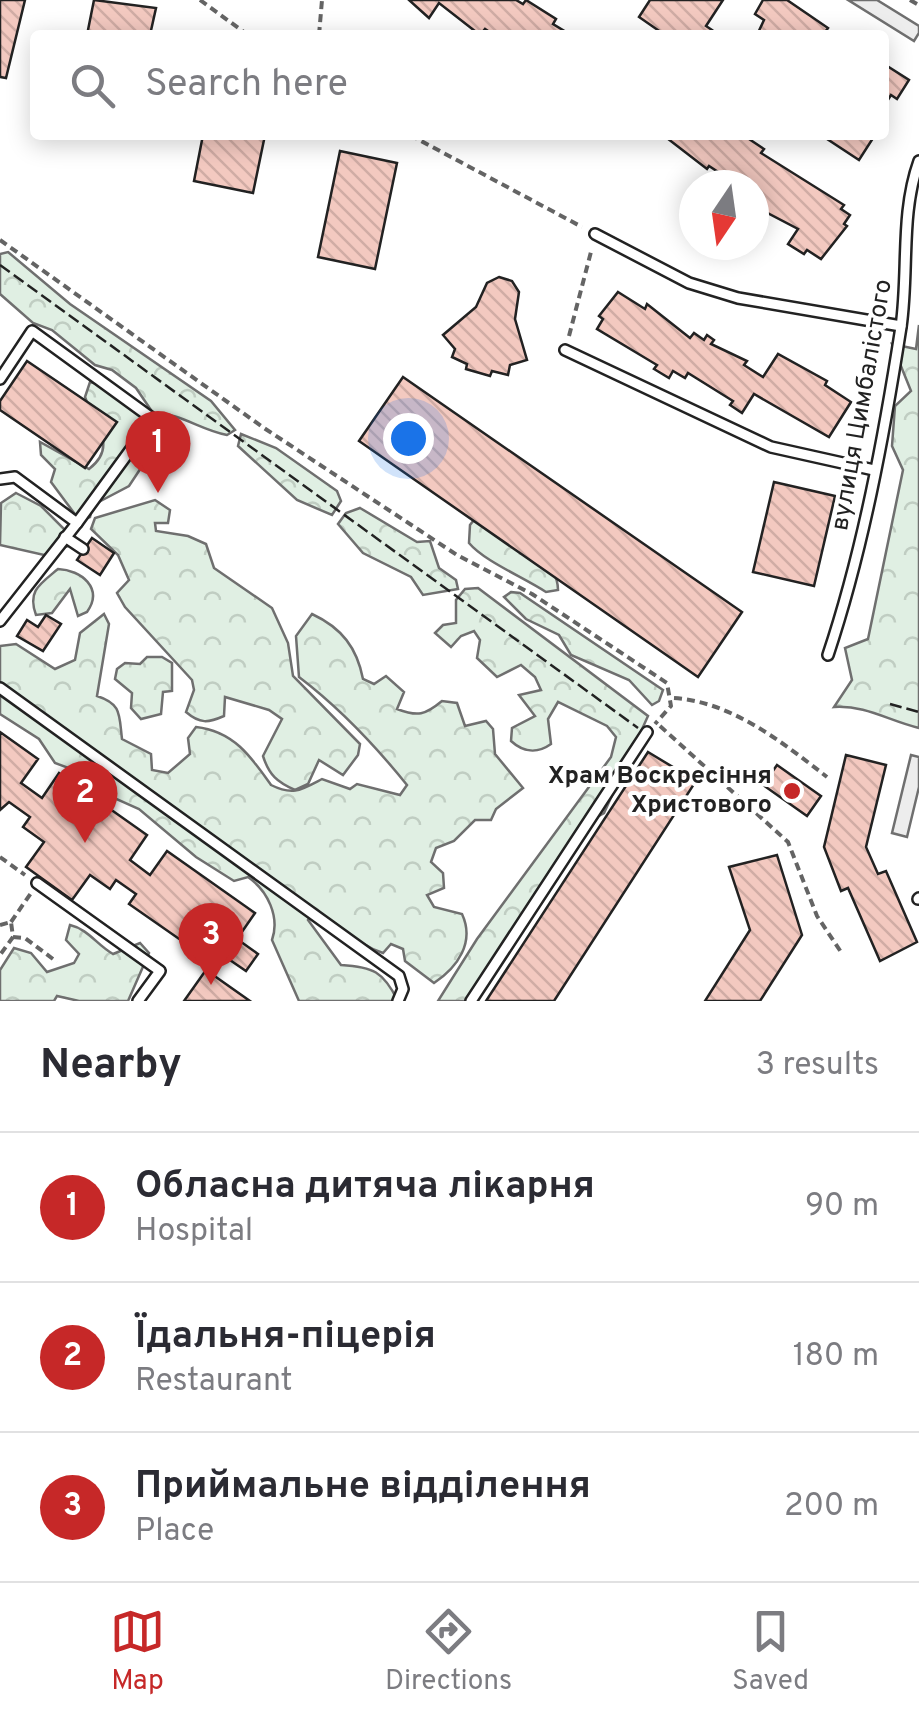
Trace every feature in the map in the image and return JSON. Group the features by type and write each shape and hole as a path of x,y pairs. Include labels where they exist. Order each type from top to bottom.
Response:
{"lane":[{"name":"вулиця Цимбалістого","path":"828,655 844,606 901,326 908,268 906,216 919,160"},
{"path":"595,234 690,283 738,298 901,326"},
{"path":"0,379 32,332 153,418 0,620"},
{"path":"565,350 740,436 771,447 874,470"},
{"path":"0,479 15,477 77,523"},
{"path":"65,538 82,549"},
{"path":"0,688 399,976 403,989 398,1001"},
{"path":"470,1001 647,732"},
{"path":"37,884 160,971 138,1001"}],"path":[{"path":"200,0 241,30"},
{"path":"319,30 322,0"},
{"path":"910,0 919,6"},
{"path":"419,140 595,234 565,350"},
{"path":"0,240 264,428 457,555 532,594 668,683 671,706 647,732"},
{"path":"672,698 700,700 723,709 827,776"},
{"path":"656,722 788,842 817,916 841,952"},
{"path":"0,857 37,884 11,922 0,925"},
{"path":"0,956 13,937 11,922"},
{"path":"13,937 24,938 58,962"}],"green space":[{"path":"8,252 70,304 211,401 235,430 227,435 153,413 136,388 112,370 95,365 52,330 33,323 0,294 0,254"},
{"path":"919,325 919,728 867,711 834,707 852,680 845,648 868,639 903,470 892,446 895,406 911,391 892,344 916,349"},
{"path":"90,382 109,387 166,421 166,430 129,486 93,505 90,517 80,521 51,482 55,469 41,455 40,442 89,469 98,460 103,443 85,397"},
{"path":"241,434 276,448 337,491 341,501 332,515 297,500 238,446"},
{"path":"16,493 41,506 72,537 68,546 44,555 0,545 1,503"},
{"path":"155,500 170,510 168,523 155,523 156,531 188,536 206,544 214,568 272,608 288,643 293,676 360,744 358,755 343,775 319,760 308,784 295,790 279,781 263,756 282,719 269,710 225,697 224,716 209,721 186,712 194,690 192,680 125,607 117,593 129,580 118,555 91,529 95,518"},
{"path":"360,508 417,542 430,541 439,568 456,580 458,589 423,595 411,577 363,553 338,524 346,513"},
{"path":"478,515 540,555 556,577 558,590 546,592 476,550 469,543 470,525"},
{"path":"58,569 75,573 88,582 93,595 87,612 78,616 70,589 52,613 36,615 34,594"},
{"path":"478,588 648,716 604,813 588,822 472,1001 438,1001 477,939 611,757 616,737 607,726 558,702 548,719 551,744 530,750 511,741 512,728 535,716 519,695 541,690 535,677 521,665 497,677 477,658 480,640 474,631 461,636 451,647 435,633 443,625 456,623 456,600 465,589"},
{"path":"511,592 520,593 663,690 659,701 652,705 629,680 571,655 559,635 526,619 504,597"},
{"path":"104,614 109,624 97,696 115,707 122,739 151,754 152,770 168,773 190,754 188,738 196,727 231,740 271,785 285,790 297,790 322,779 350,789 357,784 400,795 407,785 395,770 343,714 299,677 296,636 312,614 347,640 363,679 374,684 386,676 404,692 397,709 421,713 442,701 457,703 465,726 486,721 493,729 495,754 523,788 496,809 491,820 475,820 454,841 436,848 431,862 443,873 444,888 427,895 434,907 462,914 466,924 462,953 450,969 434,983 405,961 403,949 391,944 383,953 373,949 314,910 308,920 341,965 376,972 398,1001 299,1001 272,940 271,905 255,883 248,877 234,881 196,857 139,809 114,798 77,771 55,763 39,739 0,714 0,646 16,644 55,669 75,660 80,633"},
{"path":"147,657 162,657 172,663 172,691 163,692 161,714 141,719 131,708 132,693 115,679 117,669 125,663 140,664"},
{"path":"70,925 113,954 140,943 149,953 128,1001 79,1001 57,996 54,1001 0,1001 0,970 14,948 31,953 47,972 74,963 79,954 66,940"}],"shaded area":[{"path":"848,0 877,0 919,26 919,33 914,41"},
{"path":"911,755 919,757 919,787 907,837 892,833"}],"building":[{"path":"0,0 25,0 6,78 0,77"},
{"path":"94,0 156,8 151,30 88,30"},
{"path":"409,0 516,0 523,4 526,0 556,19 553,24 563,30 474,30 439,3 429,18"},
{"path":"650,0 723,0 706,26 712,30 658,30 639,17"},
{"path":"763,0 787,0 828,28 759,30 764,20 755,14"},
{"path":"889,67 909,80 897,99 891,95 889,98"},
{"path":"202,140 264,140 253,193 194,181"},
{"path":"669,140 750,140 764,149 761,153 844,205 841,209 850,215 844,224 847,226 821,259 807,250 804,254 788,244 798,229 769,214 769,170 715,170 709,166 707,169"},
{"path":"829,140 872,140 859,160"},
{"path":"340,151 397,163 375,269 318,257"},
{"path":"499,277 512,281 519,292 515,319 527,360 510,365 508,375 492,371 490,376 466,369 467,364 452,357 455,349 443,335 476,307 487,283"},
{"path":"618,292 645,309 647,304 690,338 694,333 704,340 707,335 714,340 711,344 747,361 744,365 763,377 778,354 827,381 825,385 851,402 829,437 754,394 742,413 730,405 733,401 688,373 685,378 673,371 669,378 654,369 657,365 597,329 603,319 599,316"},
{"path":"27,361 117,422 85,468 0,410 0,401"},
{"path":"403,377 742,612 698,677 359,441"},
{"path":"774,482 835,496 814,586 753,572"},
{"path":"92,538 114,553 100,575 77,560"},
{"path":"46,615 61,624 43,651 17,636 27,620 38,627"},
{"path":"0,732 38,759 21,783 42,798 59,773 147,835 130,860 150,875 167,851 255,913 237,939 258,954 246,971 224,956 218,966 129,904 136,894 116,880 110,889 90,875 72,900 26,867 44,842 23,827 30,817 9,802 0,810"},
{"path":"648,752 696,781 554,1001 486,1001"},
{"path":"846,755 886,765 866,847 878,874 886,871 917,942 880,961 848,888 841,891 824,847"},
{"name":"Храм Воскресіння Христового","path":"777,765 821,796 807,816 763,785"},
{"path":"777,855 802,935 760,1001 705,1001 750,930 729,867"},
{"path":"206,970 250,1001 184,1001"}],"fence":[{"path":"0,265 638,728"},
{"path":"890,704 919,712"}],"place":[{"name":"Обласна дитяча лікарня","path":"158,493"},
{"name":"Храм Воскресіння Христового","path":"792,791"},
{"name":"Їдальня-піцерія","path":"85,843"},
{"name":"Приймальне відділення","path":"211,985"}]}
